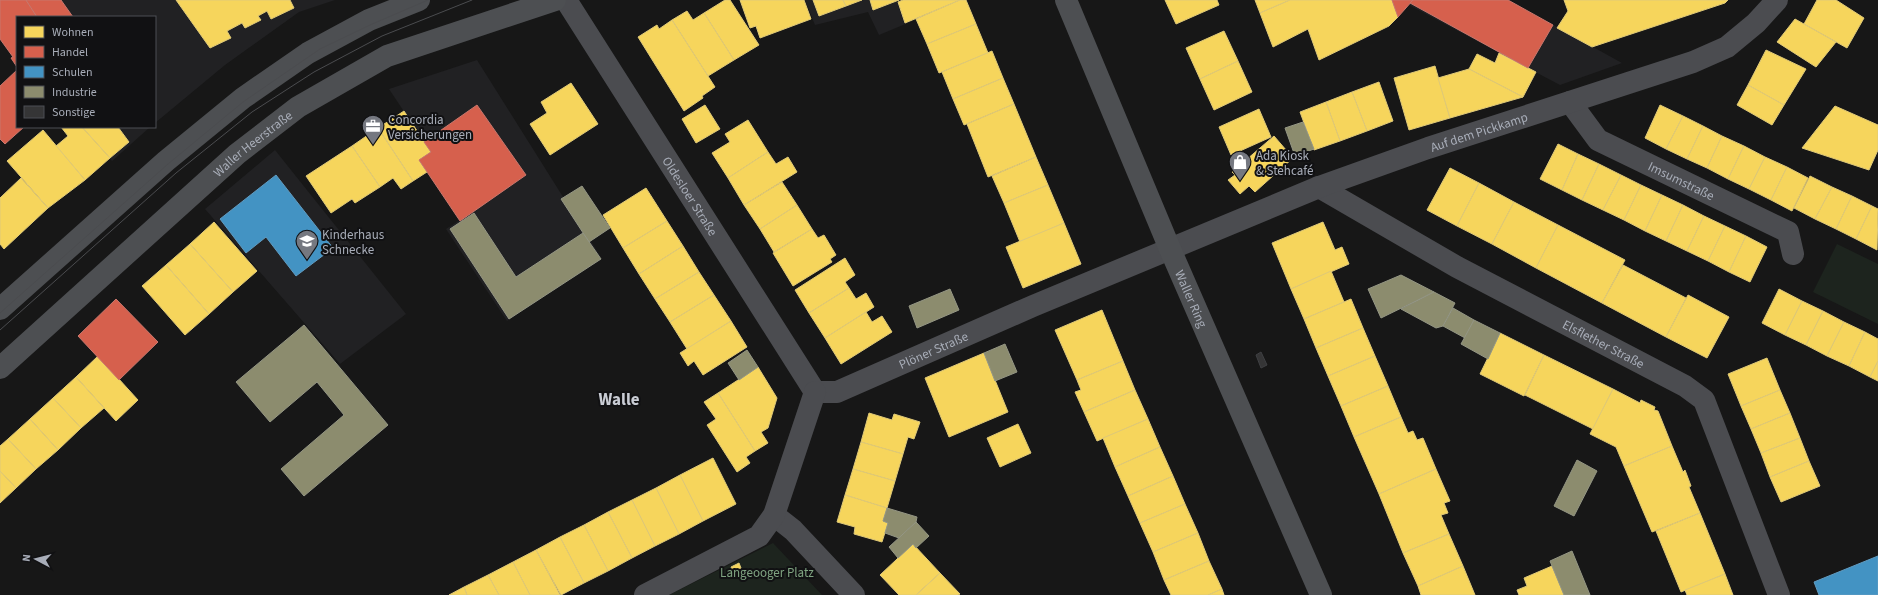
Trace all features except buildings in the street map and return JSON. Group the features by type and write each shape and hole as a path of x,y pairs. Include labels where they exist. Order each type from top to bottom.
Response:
{"main road":[{"path":"0,309 166,161 242,98 308,53 369,20 419,0"},
{"name":"Waller Heerstraße","path":"0,368 237,154 298,107 387,56 555,0"},
{"name":"Waller Ring","path":"1066,0 1170,249 1321,595"}],"street":[{"name":"Oldesloer Straße","path":"566,0 815,392"},
{"name":"Auf dem Pickkamp","path":"1170,249 1319,187 1428,148 1693,62 1727,47 1756,24 1777,0"},
{"name":"Imsumstraße","path":"1570,102 1598,140 1788,232 1793,254"},
{"name":"Elsflether Straße","path":"1319,187 1457,267 1685,386 1704,400 1779,595"},
{"name":"Plöner Straße","path":"815,392 837,392 1033,306 1170,249"},
{"path":"645,595 758,536 774,515 815,392"},
{"path":"774,515 793,530 854,595"}],"shaded area":[{"path":"26,0 335,0 299,12 225,65 156,122 156,16 36,16"},
{"path":"805,0 963,0 879,35 868,12 815,25"},
{"path":"1405,0 1508,0 1622,63 1560,85 1411,6"},
{"path":"477,60 602,259 507,321 446,229 460,220 419,160 431,152 389,89"},
{"path":"83,128 149,128 112,161"},
{"name":"Kinderhaus Schnecke","path":"275,150 406,314 340,364 205,209"}],"green space":[{"path":"1837,244 1878,264 1878,324 1813,292"},
{"name":"Langeooger Platz","path":"773,543 822,595 669,595"}],"tram line":[{"path":"0,313 168,164 243,102 320,49 428,0"},
{"path":"0,330 176,173 252,112 314,72 382,36 472,0"}],"place":[{"name":"Concordia Versicherungen","path":"373,146"},
{"name":"Ada Kiosk & Stehcafé","path":"1240,182"},
{"name":"Kinderhaus Schnecke","path":"307,260"}],"district":[{"name":"Walle","path":"619,399"}]}
